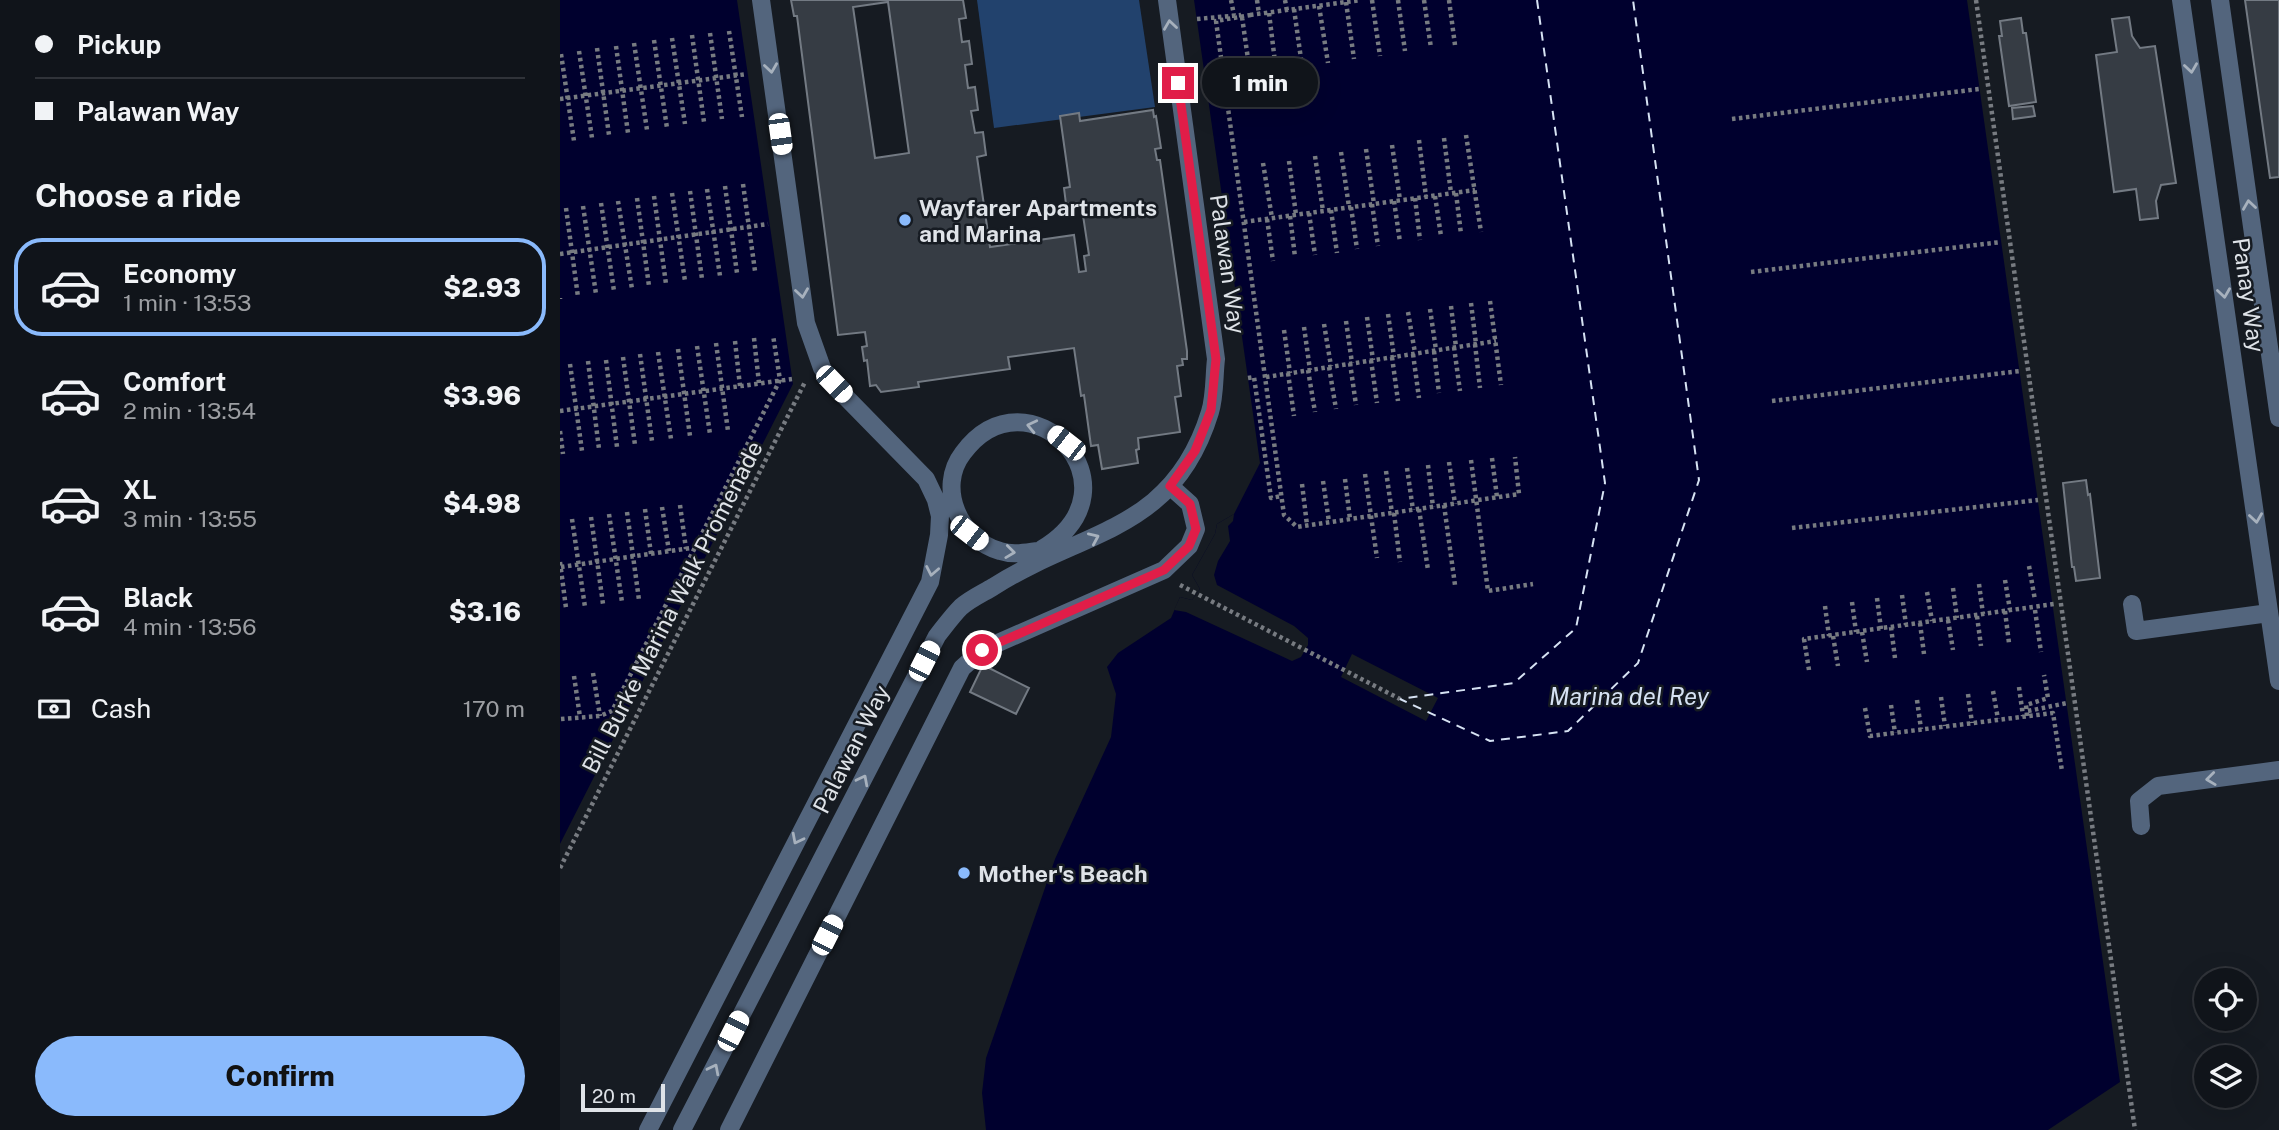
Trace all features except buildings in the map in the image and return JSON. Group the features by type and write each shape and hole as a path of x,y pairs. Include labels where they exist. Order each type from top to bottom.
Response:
{"street":[{"name":"Palawan Way","path":"648,1130 930,582 939,535 940,516 926,479 834,384 822,368 806,323 761,0"},
{"name":"Palawan Way","path":"682,1130 937,636 962,607 1013,573 1113,529 1145,510 1170,486 1195,451 1211,410 1216,359 1167,0"},
{"name":"Panay Way","path":"2182,0 2279,681"},
{"name":"Panay Way","path":"2220,0 2279,418"},
{"path":"1009,422 1030,423 1049,430 1066,443 1078,461 1083,482 1082,503 1073,524 1059,540 1042,549 1024,554 1002,552 984,545 969,533 958,517 953,502 953,478 959,458 972,441 989,428 1009,422"},
{"path":"926,479 953,502"},
{"path":"729,1130 962,668 982,650 1164,570 1189,546 1196,529 1190,504 1170,486"},
{"path":"1042,549 1066,550"},
{"path":"2132,604 2136,631 2269,613"},
{"path":"2141,825 2139,801 2158,786 2279,770"}],"path":[{"path":"1231,0 1234,15"},
{"path":"1257,0 1259,14"},
{"path":"1285,0 1287,10"},
{"path":"1312,0 1316,6 1328,63"},
{"path":"1361,0 1216,21 1284,515 1297,527 1519,494 1515,457"},
{"path":"1372,0 1380,56"},
{"path":"1398,0 1405,51"},
{"path":"1424,0 1431,48"},
{"path":"1449,0 1455,45"},
{"path":"1976,0 2136,1130"},
{"path":"1341,2 1354,59"},
{"path":"1294,9 1302,66"},
{"path":"1269,13 1276,69"},
{"path":"1197,19 1251,15"},
{"path":"1242,17 1250,73"},
{"path":"729,31 742,117"},
{"path":"710,33 722,119"},
{"path":"692,35 704,122"},
{"path":"672,38 685,124"},
{"path":"653,40 667,128"},
{"path":"634,43 647,130"},
{"path":"616,46 628,133"},
{"path":"597,48 610,135"},
{"path":"579,51 592,138"},
{"path":"561,54 574,141"},
{"path":"560,99 747,74"},
{"path":"1732,119 1979,89"},
{"path":"1466,135 1481,232"},
{"path":"1444,138 1461,234"},
{"path":"1419,140 1426,197"},
{"path":"1392,145 1399,242"},
{"path":"1366,149 1378,246"},
{"path":"1341,152 1357,248"},
{"path":"1315,156 1323,211"},
{"path":"1289,161 1296,215"},
{"path":"1263,163 1273,261"},
{"path":"743,184 755,271"},
{"path":"725,186 737,273"},
{"path":"707,189 720,276"},
{"path":"1244,222 1475,190"},
{"path":"690,191 702,279"},
{"path":"672,193 685,281"},
{"path":"1435,195 1441,236"},
{"path":"654,196 666,284"},
{"path":"637,198 649,286"},
{"path":"1415,198 1420,240"},
{"path":"618,201 632,289"},
{"path":"601,203 614,292"},
{"path":"583,206 596,294"},
{"path":"566,208 578,297"},
{"path":"1331,210 1336,253"},
{"path":"1309,213 1315,255"},
{"path":"1290,216 1295,257"},
{"path":"560,254 768,224"},
{"path":"1751,272 2001,242"},
{"path":"1490,301 1501,385"},
{"path":"1472,303 1480,388"},
{"path":"1451,306 1460,391"},
{"path":"1430,309 1439,393"},
{"path":"1408,312 1419,398"},
{"path":"1388,314 1398,401"},
{"path":"1367,317 1377,403"},
{"path":"1346,321 1356,405"},
{"path":"1325,324 1336,409"},
{"path":"1304,327 1315,412"},
{"path":"1283,330 1294,416"},
{"path":"561,719 600,716 612,710 780,380 773,335"},
{"path":"754,338 759,383"},
{"path":"735,341 740,386"},
{"path":"1266,377 1496,341"},
{"path":"716,343 728,431"},
{"path":"697,346 710,434"},
{"path":"678,349 690,436"},
{"path":"658,352 671,439"},
{"path":"640,354 652,441"},
{"path":"623,357 635,445"},
{"path":"606,360 617,447"},
{"path":"588,361 599,449"},
{"path":"570,364 582,452"},
{"name":"Bill Burke Marina Walk Promenade","path":"560,868 805,381 822,368"},
{"path":"1772,401 2020,371"},
{"path":"1248,377 1254,377 1271,498 1282,496"},
{"path":"560,411 792,379"},
{"path":"560,431 563,454"},
{"path":"1492,458 1497,497"},
{"path":"1471,460 1489,591 1533,584"},
{"path":"1449,462 1455,503"},
{"path":"1428,465 1433,507"},
{"path":"1407,468 1413,510"},
{"path":"1386,471 1400,562"},
{"path":"1365,474 1377,558"},
{"path":"1345,479 1350,519"},
{"path":"1323,481 1329,522"},
{"path":"1302,484 1307,526"},
{"path":"1792,528 2038,500"},
{"path":"680,505 686,549"},
{"path":"1444,505 1455,585"},
{"path":"662,507 669,551"},
{"path":"645,509 651,554"},
{"path":"1419,509 1428,570"},
{"path":"627,512 639,600"},
{"path":"609,514 622,602"},
{"path":"591,516 603,604"},
{"path":"572,519 584,607"},
{"path":"566,608 560,565 697,547"},
{"path":"2029,566 2035,600"},
{"path":"1164,570 1182,586 1400,699"},
{"path":"2005,580 2009,643"},
{"path":"1979,584 1981,646"},
{"path":"1953,588 1957,618"},
{"path":"1927,592 1931,621"},
{"path":"1902,595 1906,625"},
{"path":"1877,598 1881,629"},
{"path":"1852,602 1867,662"},
{"path":"1809,670 1804,639 2054,604"},
{"path":"1825,606 1838,666"},
{"path":"2035,610 2041,652"},
{"path":"1948,620 1952,650"},
{"path":"1920,623 1924,654"},
{"path":"1891,627 1895,658"},
{"path":"593,673 600,716"},
{"path":"2026,714 2026,705 2048,698 2044,675"},
{"path":"574,676 580,718"},
{"path":"2019,687 2026,714"},
{"path":"1993,691 1998,719"},
{"path":"1968,694 1972,723"},
{"path":"1941,696 1945,726"},
{"path":"1917,700 1921,729"},
{"path":"1865,708 1870,736 1998,719 2067,703"},
{"path":"1891,705 1895,733"},
{"path":"2026,714 2053,713 2062,771"}],"shaded area":[{"path":"977,0 1139,0 1155,107 994,128"}],"water":[{"path":"560,0 737,0 793,384 560,844"},
{"name":"Marina del Rey","path":"1194,0 1967,0 2120,1082 2048,1130 986,1130 982,1093 986,1058 1055,859 1111,737 1116,694 1107,667 1118,653 1171,618 1180,597 1192,600 1200,589 1192,575 1215,534 1217,524 1234,514 1260,463"}],"pier":[{"path":"1234,514 1233,521 1228,526 1230,541 1218,561 1214,575 1217,585 1294,626 1308,638 1308,645 1301,657 1292,661 1186,612 1174,610 1180,597 1192,600 1200,589 1192,575 1215,534 1217,524"},
{"path":"1352,654 1438,698 1426,721 1341,677"}],"ferry route":[{"path":"1537,0 1605,483 1576,628 1514,683 1400,699 1490,741 1568,731 1638,663 1699,480 1633,0"}],"place":[{"name":"Wayfarer Apartments and Marina","path":"905,220"},
{"name":"Mother's Beach","path":"964,873"}],"route":[{"path":"982,650 1164,570 1189,546 1196,529 1190,504 1170,486 1195,451 1211,410 1216,359 1178,83"}]}
